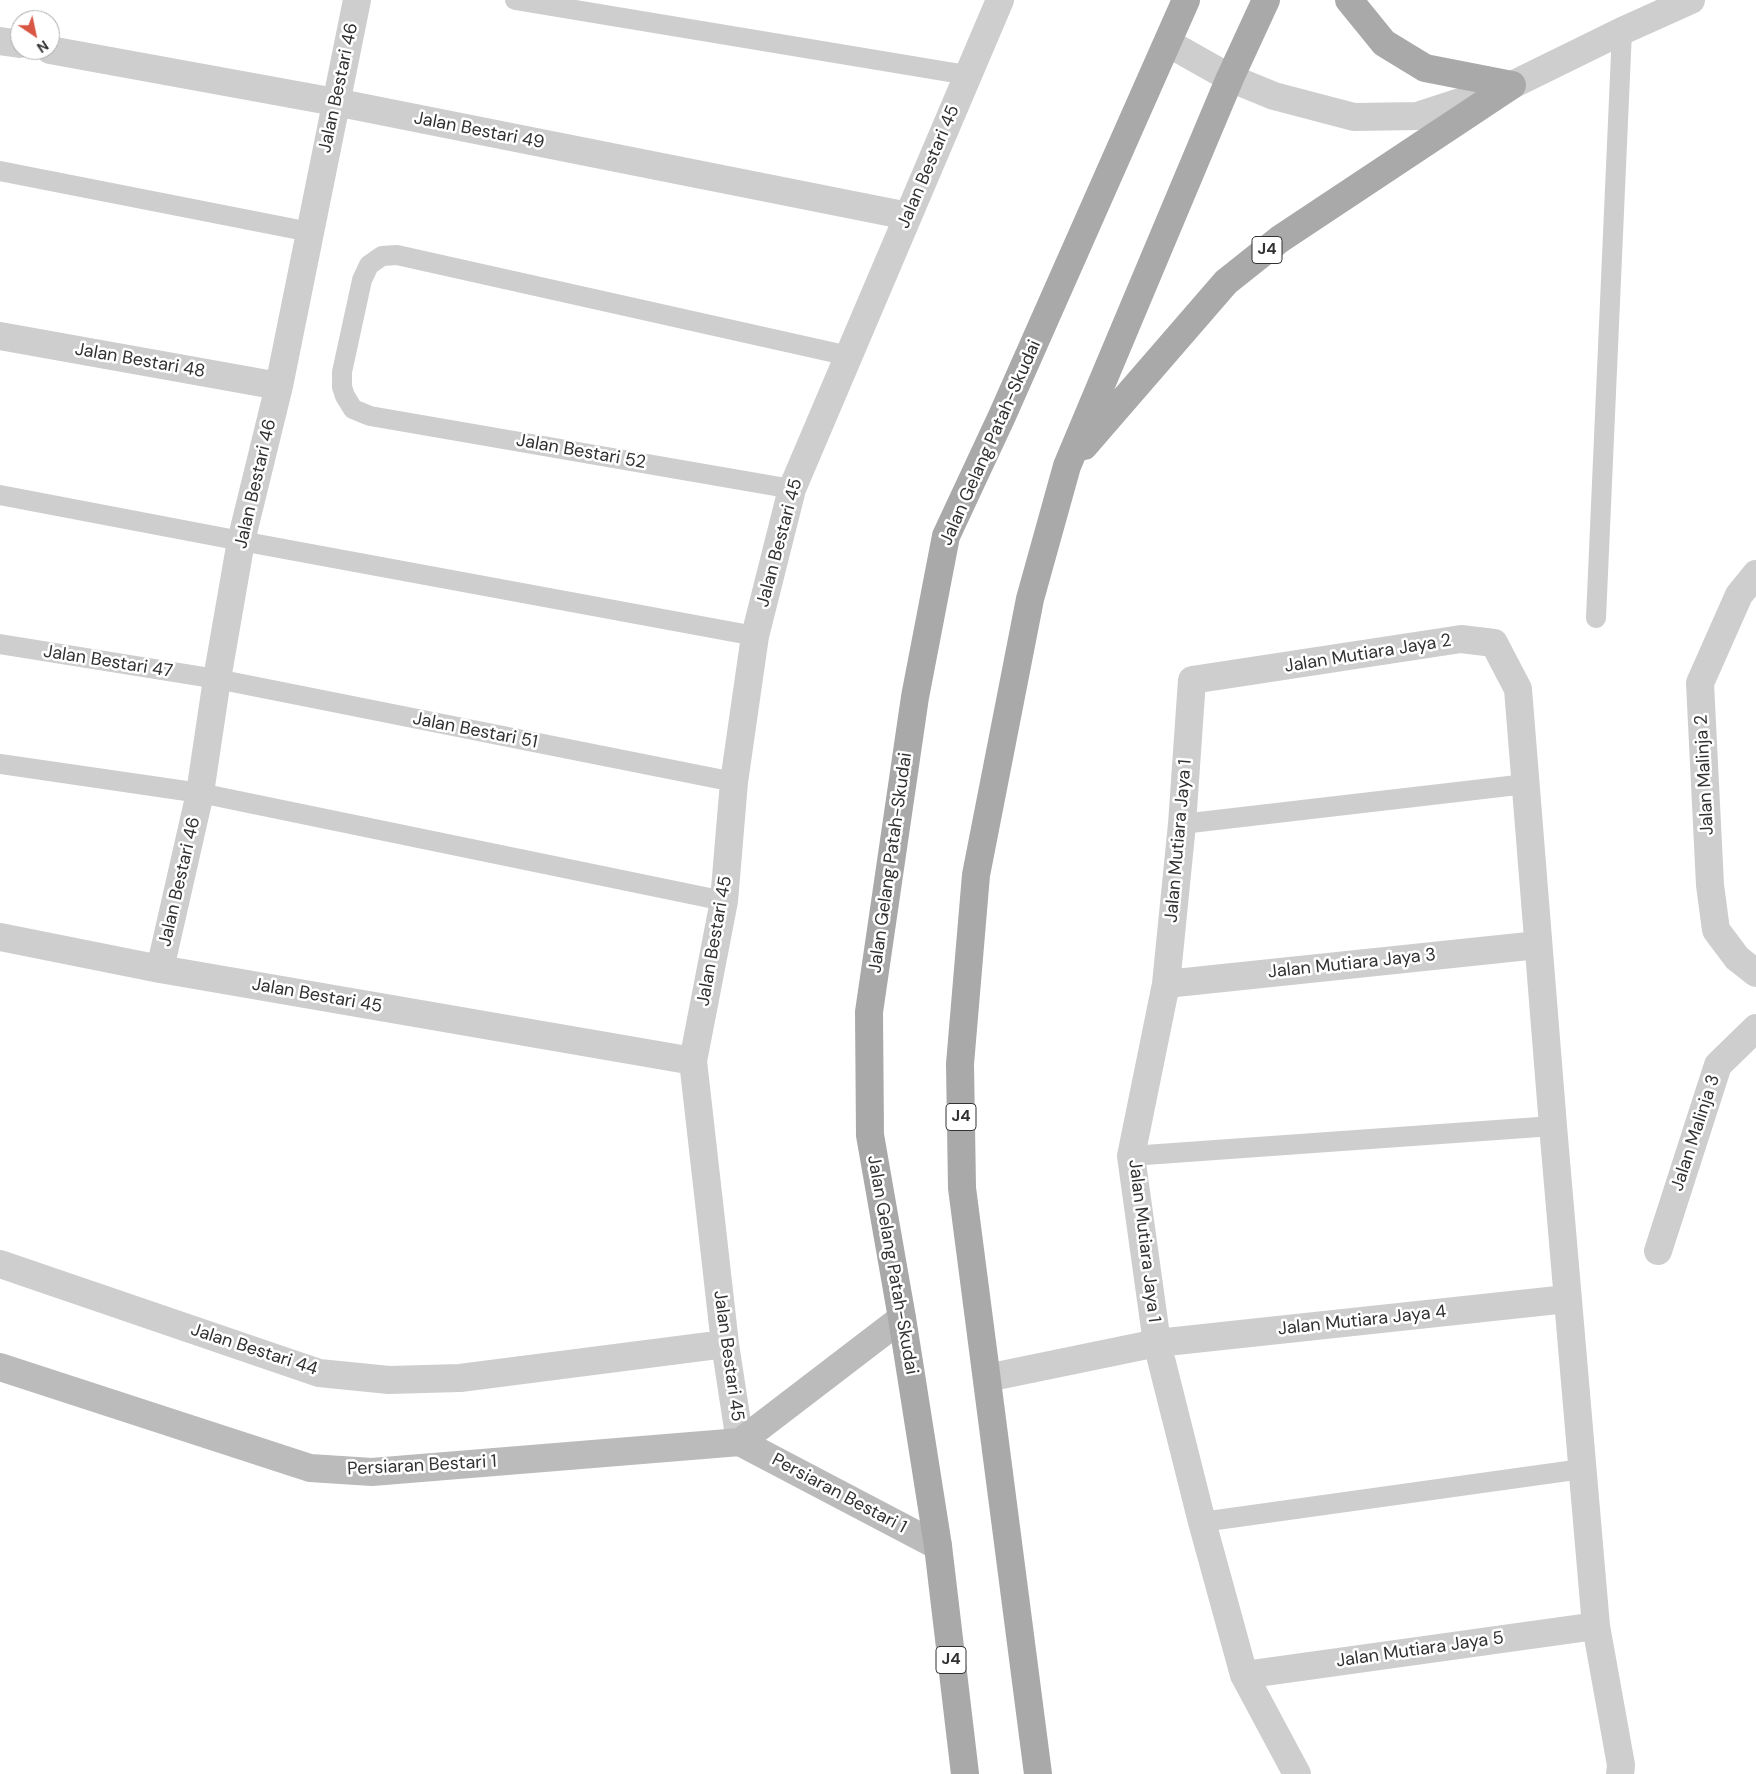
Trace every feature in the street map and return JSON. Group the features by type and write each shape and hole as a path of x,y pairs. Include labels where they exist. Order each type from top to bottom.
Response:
{"main road":[{"name":"Jalan Gelang Patah-Skudai","path":"965,1774 938,1546 902,1318 870,1135 869,1012 915,697 946,536 1002,416 1186,0"},
{"path":"1067,466 1230,78 1266,0"},
{"path":"1349,0 1384,43 1425,68 1512,86"},
{"name":"J4","path":"1038,1774 962,1178 960,1064 975,885 1030,599 1067,466 1226,282 1280,239 1512,86"}],"street":[{"name":"Jalan Bestari 46","path":"160,969 200,793 241,542 279,386 357,0"},
{"name":"Jalan Bestari 45","path":"740,1442 725,1344 693,1060 724,901 734,782 755,636 792,489 1000,0"},
{"path":"1168,43 1230,78 1274,96 1354,117 1417,116 1512,86 1622,31 1691,0"},
{"name":"Jalan Bestari 49","path":"60,52 335,102 908,216"},
{"name":"Jalan Bestari 48","path":"0,336 279,386"},
{"name":"Jalan Malinja 2","path":"1756,574 1739,595 1700,683 1710,885 1716,930 1737,958 1756,973"},
{"name":"Jalan Mutiara Jaya 2","path":"1192,680 1461,640 1494,643 1518,689 1526,784"},
{"name":"Jalan Mutiara Jaya 1","path":"1192,680 1182,824 1166,984 1131,1156 1157,1343 1202,1522 1244,1674 1297,1774"},
{"path":"1526,784 1567,1299 1596,1626 1621,1766 1620,1774"},
{"name":"Jalan Bestari 45","path":"0,937 160,969 693,1060"},
{"name":"Jalan Mutiara Jaya 3","path":"1166,984 1538,945"},
{"name":"Jalan Malinja 3","path":"1658,1251 1718,1065 1756,1028"},
{"name":"Jalan Bestari 44","path":"0,1264 319,1373 389,1380 460,1378 725,1344"},
{"name":"Jalan Mutiara Jaya 4","path":"987,1378 1157,1343 1567,1299"},
{"path":"740,1442 902,1318"},
{"name":"Persiaran Bestari 1","path":"0,1367 310,1468 372,1472 740,1442 938,1546"},
{"name":"Jalan Mutiara Jaya 5","path":"1244,1674 1596,1626"}],"lane":[{"path":"515,0 967,75"},
{"path":"1596,618 1622,31"},
{"path":"0,171 310,232"},
{"name":"Jalan Bestari 52","path":"792,489 370,416 353,408 345,396 342,387 342,372 362,280 369,265 382,256 397,255 849,356"},
{"path":"0,495 241,542 755,636"},
{"name":"Jalan Bestari 47","path":"0,644 217,680"},
{"name":"Jalan Bestari 51","path":"217,680 734,782"},
{"path":"0,764 200,793 724,901"},
{"path":"1182,824 1526,784"},
{"path":"1131,1156 1553,1126"},
{"path":"1202,1522 1582,1469"}]}
